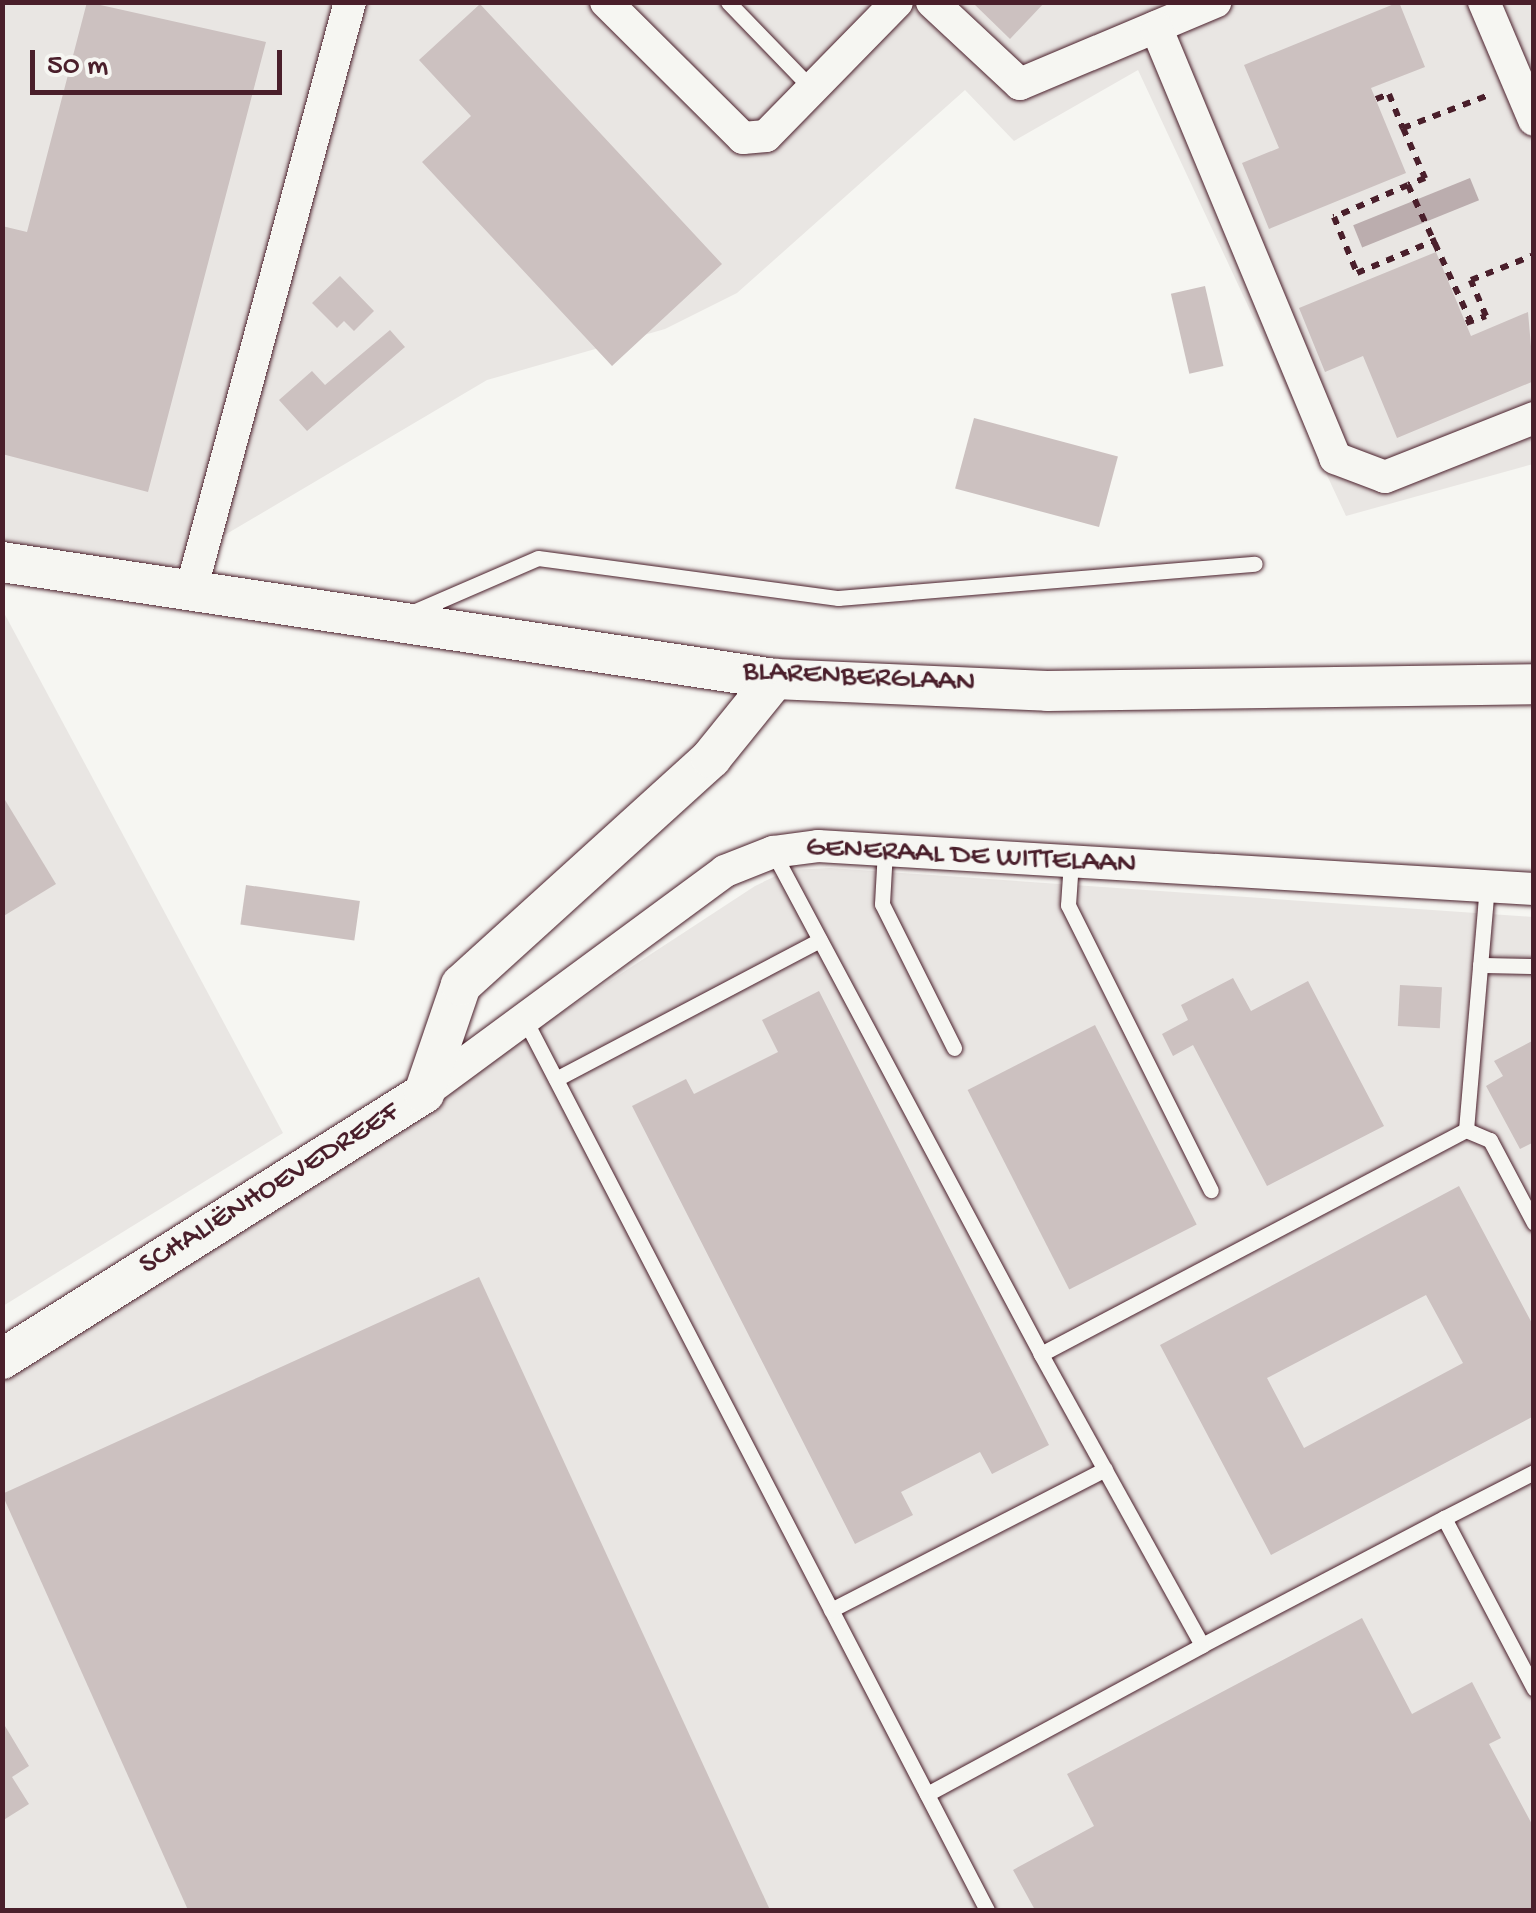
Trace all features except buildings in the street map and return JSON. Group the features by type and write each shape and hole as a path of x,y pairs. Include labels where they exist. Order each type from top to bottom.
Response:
{"street":[{"path":"192,587 350,2"},
{"path":"606,2 743,138 766,136 897,2"},
{"path":"932,2 1020,84 1215,2"},
{"path":"1484,2 1534,120"},
{"path":"1156,27 1335,458 1385,477 1534,418"},
{"name":"BLARENBERGLAAN","path":"2,562 192,587 775,679 1066,691 1534,684"},
{"name":"SCHALIËNHOEVEDREEF","path":"2,1359 424,1093 460,985 711,758 775,679"},
{"name":"GENERAAL DE WITTELAAN","path":"424,1093 725,871 773,852 885,850 1534,890"}],"lane":[{"path":"728,2 812,88"},
{"path":"394,620 538,558 838,598 1254,564"},
{"path":"885,850 882,904 954,1048"},
{"path":"773,852 1041,1354 1202,1645"},
{"path":"1071,861 1068,905 1211,1190"},
{"path":"1466,1130 1487,886"},
{"path":"556,1079 820,940"},
{"path":"1480,965 1534,966"},
{"path":"526,1020 987,1910"},
{"path":"1041,1354 1466,1130"},
{"path":"1466,1130 1490,1140 1534,1223"},
{"path":"831,1610 1104,1468"},
{"path":"927,1794 1534,1472"},
{"path":"1444,1518 1534,1690"}],"path":[{"path":"1404,128 1518,84"},
{"path":"1376,99 1390,94 1424,178 1334,217 1357,273 1436,240"},
{"path":"1408,184 1426,227 1436,240 1468,322 1486,316 1471,280 1534,256"}],"shaded area":[{"path":"3,3 1533,3 1533,464 1346,516 1138,70 1014,141 965,90 737,293 665,329 487,380 169,568 3,546"},
{"path":"1470,178 1479,200 1362,247 1353,225"},
{"path":"3,611 283,1133 3,1306"},
{"path":"830,868 1533,917 1533,1910 3,1910 3,1378 755,886 788,870"}]}
